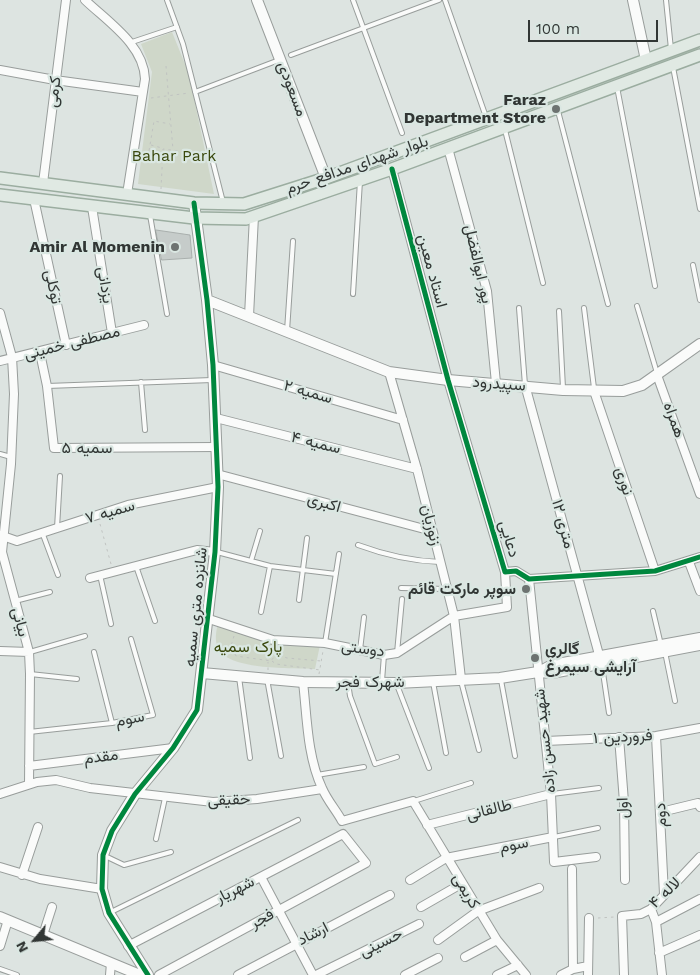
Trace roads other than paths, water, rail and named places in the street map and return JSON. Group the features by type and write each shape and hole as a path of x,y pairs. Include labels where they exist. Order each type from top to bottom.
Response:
{"main road":[{"name":"بلوار شهدای مدافع حرم","path":"0,178 194,203 244,204 326,178 700,40"},
{"name":"بلوار شهدای مدافع حرم","path":"0,195 194,218 246,219 392,169 700,55"}],"street":[{"name":"کرمی","path":"42,183 66,0"},
{"path":"85,0 136,50 145,65 127,194"},
{"name":"مسعودی","path":"257,0 326,178"},
{"path":"633,0 646,60"},
{"path":"0,70 142,96"},
{"name":"پور ابوالفضل","path":"448,148 487,291 496,383"},
{"name":"استاد معین","path":"392,169 448,380"},
{"name":"توکلی","path":"34,200 66,345"},
{"name":"شانزده متری سمیه","path":"148,975 109,913 102,889 104,855 112,831 135,794 173,748 197,710 215,552 218,487 213,365 207,300 194,218 194,203"},
{"name":"یزدانی","path":"92,207 112,333"},
{"path":"249,316 254,216"},
{"path":"196,231 207,219"},
{"name":"سپیدرود","path":"207,300 389,372 448,380 526,385 563,390 633,389 657,375 700,344"},
{"name":"بیانی","path":"0,313 12,357 12,457 2,536 3,570 15,601 29,652 29,784"},
{"name":"مصطفی خمینی","path":"0,362 12,357 40,352 144,325"},
{"name":"سمیه ۵","path":"40,352 47,386 54,448 217,447"},
{"name":"سمیه ۲","path":"213,365 403,420"},
{"name":"زنوزیان","path":"389,372 417,469 454,616 461,679"},
{"name":"همراه","path":"657,375 700,494"},
{"name":"دعایی","path":"448,380 505,572 516,571 529,578 654,571 689,562 700,557"},
{"name":"۱۲ متری","path":"526,385 600,660"},
{"name":"نوری","path":"594,391 654,571"},
{"name":"سمیه ۴","path":"216,418 417,469"},
{"name":"اکبری","path":"217,474 432,531"},
{"name":"سمیه ۷","path":"2,536 17,540 128,506 218,487"},
{"path":"90,578 197,550 215,552"},
{"path":"689,562 700,590"},
{"name":"دوستی","path":"206,618 273,640 325,643 384,655 396,653 454,616 507,607 505,572"},
{"name":"شهید حسن زاده","path":"529,578 551,794 554,862 596,857"},
{"name":"شهرک فجر","path":"202,672 303,682 348,683 396,683 500,678 538,672 552,673 600,660 663,648 700,638"},
{"name":"شهرک فجر","path":"663,648 700,645"},
{"path":"0,651 29,652"},
{"path":"303,682 312,753 317,775 322,789 342,821 413,801"},
{"name":"فروردین ۱","path":"546,741 656,736 700,728"},
{"name":"دوم","path":"656,736 664,894"},
{"name":"اول","path":"619,737 624,802 625,880"},
{"name":"مقدم","path":"29,766 173,748"},
{"name":"حقیقی","path":"0,794 29,784 56,780 90,788 165,798 214,802 258,799 322,789"},
{"name":"طالقانی","path":"428,825 551,794"},
{"name":"کریمی","path":"413,801 478,911 497,940 526,975"},
{"path":"661,812 698,803 700,807"},
{"path":"22,875 38,827"},
{"name":"فجر","path":"159,975 366,863 343,834"},
{"name":"شهریار","path":"128,946 343,834"},
{"name":"سوم","path":"446,858 553,837"},
{"name":"لاله ۴","path":"624,975 622,916 640,914 651,908 700,857"},
{"path":"410,880 446,858"},
{"path":"0,867 22,875 102,889"},
{"path":"572,869 573,969"},
{"path":"261,877 314,975"},
{"path":"421,907 461,884"},
{"path":"438,940 478,911 540,888"},
{"name":"ارشاد","path":"238,975 296,942 390,895"},
{"path":"656,922 700,898"},
{"path":"43,936 52,907"},
{"path":"651,908 656,922 662,975"},
{"path":"588,975 589,918"},
{"path":"0,946 4,919 140,975"},
{"name":"حسینی","path":"314,975 419,924"},
{"path":"659,953 700,935"},
{"path":"465,957 497,940"},
{"path":"405,975 438,958"},
{"path":"110,975 111,963"},
{"path":"496,975 518,965"},
{"path":"561,975 573,969 588,966"}],"lane":[{"path":"167,0 177,27 224,204"},
{"path":"354,0 402,133"},
{"path":"291,55 439,0"},
{"path":"445,0 487,119"},
{"path":"666,0 671,51"},
{"path":"129,43 177,27"},
{"path":"195,92 281,59"},
{"path":"672,65 700,210"},
{"path":"616,86 655,286"},
{"path":"557,107 608,304"},
{"path":"504,127 543,283"},
{"path":"353,294 360,180"},
{"path":"150,213 167,314"},
{"path":"287,332 293,241"},
{"path":"693,265 700,300"},
{"path":"637,306 657,375"},
{"path":"519,308 526,385"},
{"path":"584,308 594,391"},
{"path":"559,311 563,390"},
{"path":"47,386 214,380"},
{"path":"141,382 145,430"},
{"path":"0,454 12,457"},
{"path":"57,528 60,476"},
{"path":"251,561 260,531"},
{"path":"42,532 58,576"},
{"path":"299,600 307,538"},
{"path":"358,546 386,555 422,562 440,562"},
{"path":"215,552 270,566 336,574"},
{"path":"325,643 339,554"},
{"path":"136,565 155,621"},
{"path":"261,612 270,566"},
{"path":"100,575 111,624"},
{"path":"401,588 447,589"},
{"path":"15,601 50,592"},
{"path":"396,653 402,600"},
{"path":"653,611 675,701"},
{"path":"360,650 364,617"},
{"path":"29,652 85,636"},
{"name":"سوم","path":"29,732 112,723 153,714 131,639"},
{"path":"94,652 112,723"},
{"path":"381,683 384,655"},
{"path":"600,660 609,713"},
{"path":"30,674 77,679"},
{"path":"239,677 250,758"},
{"path":"500,678 515,756"},
{"path":"267,679 281,756"},
{"path":"461,679 479,750"},
{"path":"432,680 446,753"},
{"path":"348,683 350,696 375,764 397,756"},
{"path":"396,683 429,768"},
{"path":"317,775 364,767"},
{"path":"413,801 471,784"},
{"path":"551,794 599,788"},
{"path":"156,839 165,798"},
{"path":"109,913 298,820"},
{"path":"553,837 598,828"},
{"path":"104,855 124,865 170,852"},
{"path":"0,969 18,975"}],"place":[{"name":"Faraz Department Store","path":"556,109"},
{"name":"Amir Al Momenin","path":"175,247"},
{"name":"سوپر مارکت قائم","path":"526,589"},
{"name":"گالری آرایشی سیمرغ","path":"535,658"}],"park label":[{"name":"Bahar Park","path":"174,156"},
{"name":"پارک سمیه","path":"248,647"}]}
